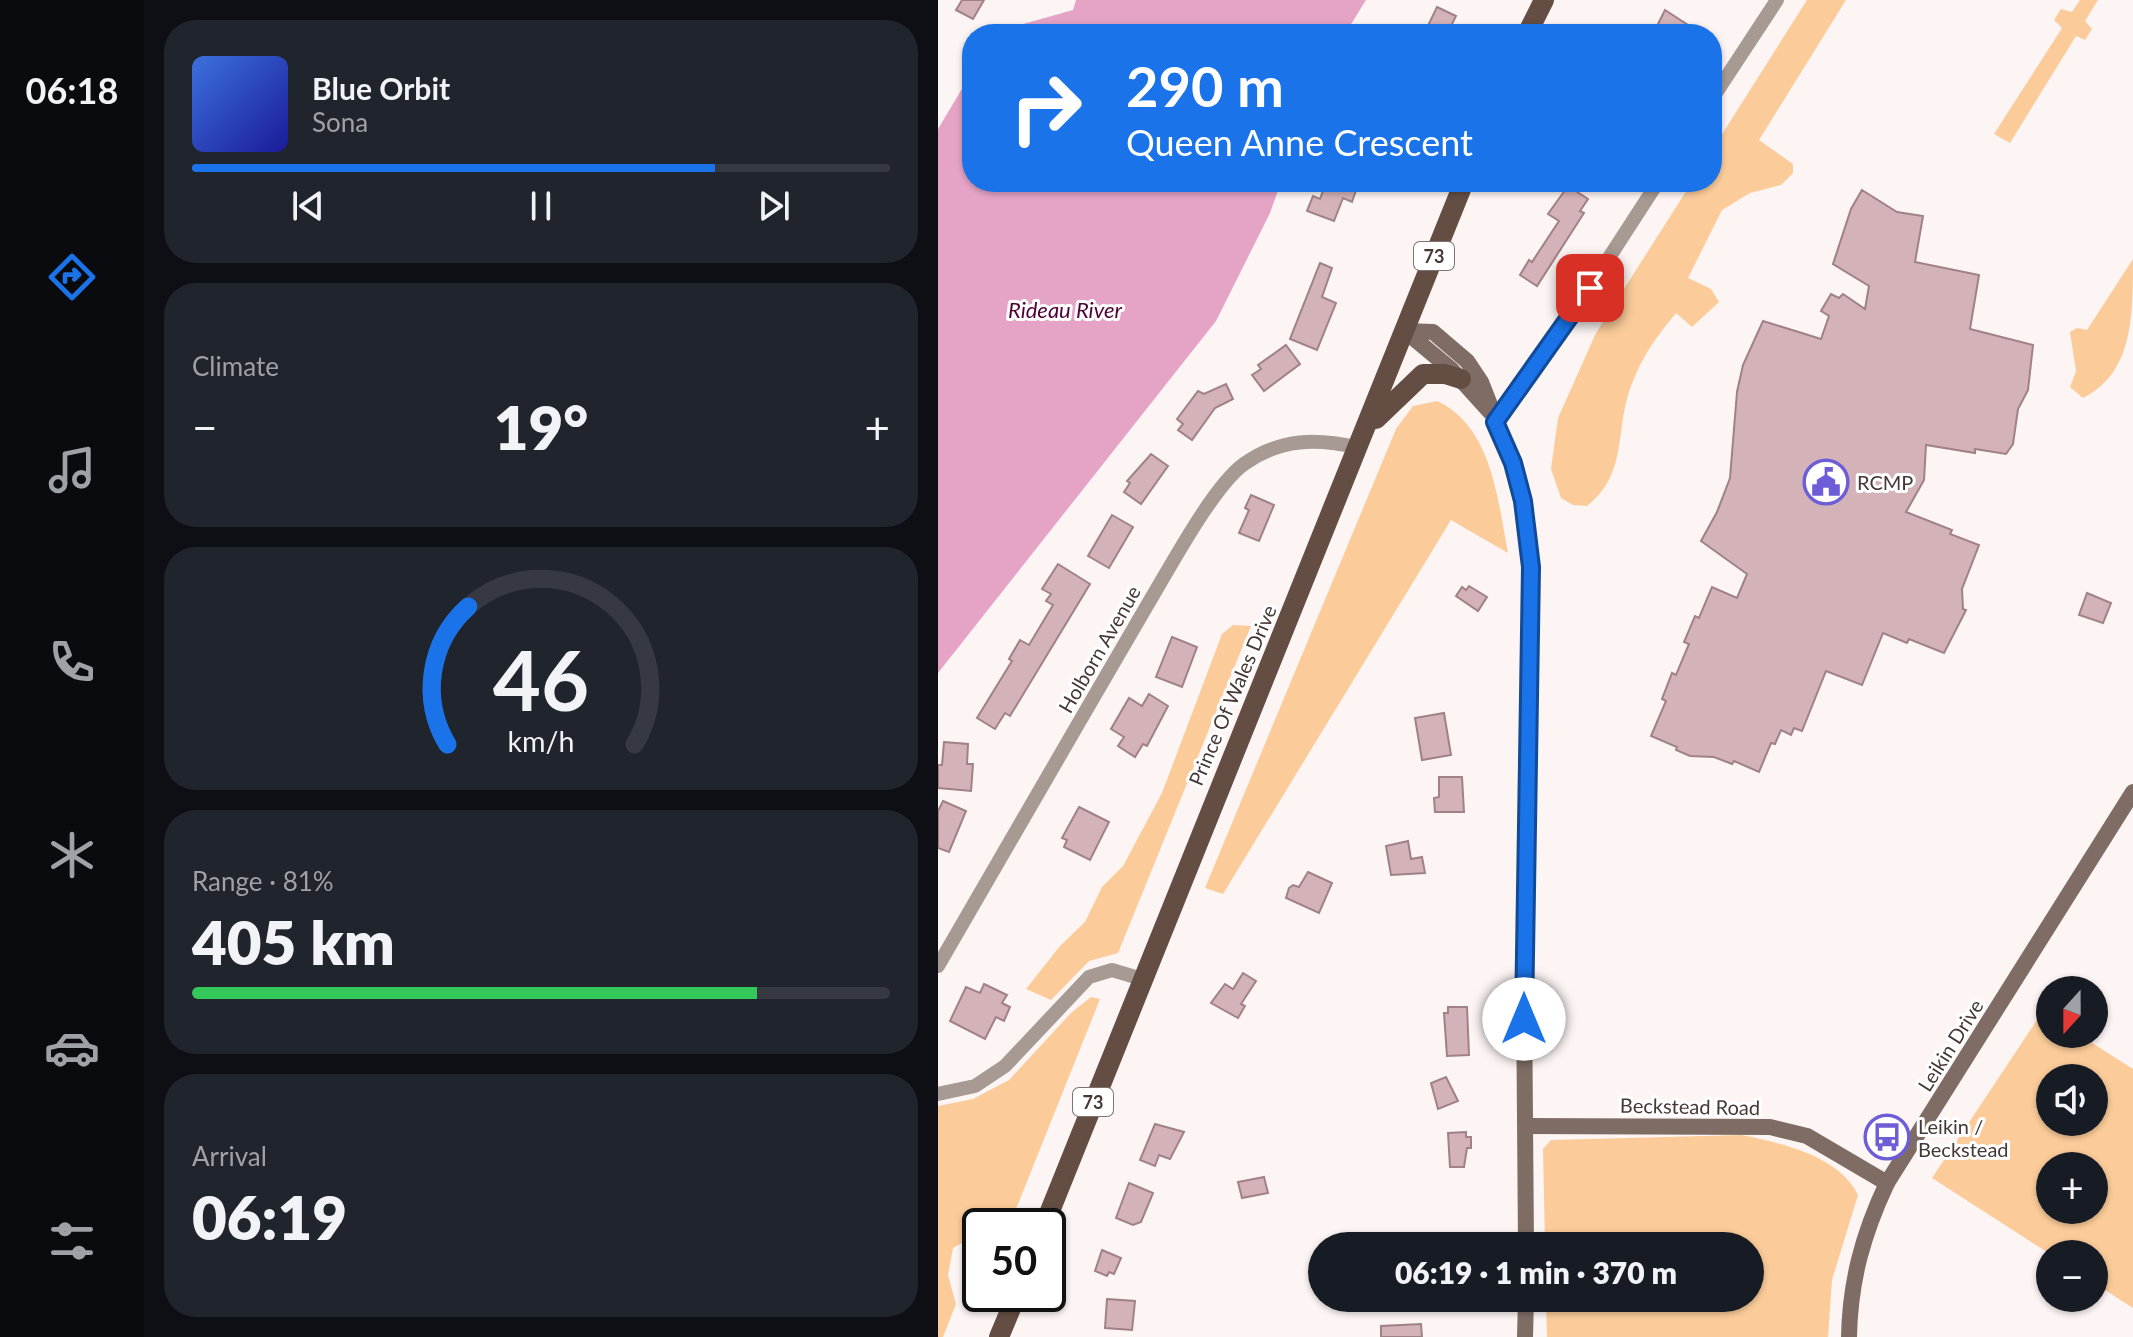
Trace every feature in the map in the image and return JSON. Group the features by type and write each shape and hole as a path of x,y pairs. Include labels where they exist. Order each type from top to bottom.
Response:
{"main road":[{"path":"1532,24 1544,0"},
{"name":"Prince Of Wales Drive","path":"1051,1208 1460,192"},
{"path":"1405,331 1461,379 1494,418"},
{"path":"1405,331 1433,332 1455,349 1477,374 1513,463 1523,501 1531,567 1524,992 1526,1232"},
{"path":"1362,442 1392,402 1423,374 1445,374 1461,379"},
{"name":"Leikin Drive","path":"1849,1337 1854,1273 1887,1183 2133,792"},
{"name":"Beckstead Road","path":"1526,1126 1770,1127 1807,1136 1887,1183"},
{"path":"999,1337 1009,1312"},
{"path":"1525,1337 1526,1312"}],"street":[{"path":"1722,84 1777,0"},
{"path":"1494,418 1555,341 1652,192"},
{"name":"Holborn Avenue","path":"938,966 1179,553 1228,480 1243,465 1275,446 1296,441 1362,442"},
{"path":"938,1094 975,1086 1005,1066 1089,977 1112,970 1142,979"}],"shaded area":[{"path":"1807,0 1846,0 1759,140 1793,164 1793,173 1781,185 1750,193 1722,210 1688,278 1711,289 1719,302 1692,327 1676,313 1657,337 1641,362 1627,399 1619,449 1610,479 1587,506 1573,505 1561,498 1551,469 1558,418 1596,333 1686,192 1722,192 1722,134"},
{"path":"2080,0 2098,0 2085,21 2092,29 2085,40 2076,36 2010,143 1994,134 2062,28 2054,20 2061,9 2072,12"},
{"path":"2133,259 2130,322 2121,358 2100,387 2083,398 2070,387 2076,371 2070,332 2077,328 2087,330"},
{"path":"1437,401 1470,428 1481,446 1496,489 1508,553 1451,520 1223,894 1205,888 1396,429 1413,406"},
{"path":"1233,625 1251,626 1118,953 1089,961 1051,1000 1026,989 1060,946 1085,922 1102,887 1123,866 1162,793 1222,634"},
{"path":"1091,997 1100,999 1016,1208 962,1208 962,1243 953,1248 948,1275 956,1304 943,1337 938,1337 938,1106 973,1099 1009,1080 1071,1013"},
{"path":"2036,1022 2036,1048 2100,1048 2133,1069 2133,1308 2108,1292 2108,1240 2036,1240 2036,1245 1932,1178"},
{"path":"1742,1135 1808,1153 1837,1170 1858,1195 1832,1280 1828,1337 1547,1337 1546,1312 1764,1312 1764,1232 1545,1232 1543,1149 1551,1140"}],"water":[{"path":"1076,0 1366,0 1351,24 1023,24 1073,10"},
{"name":"Rideau River","path":"962,89 962,192 1277,192 1216,321 938,673 938,129"}],"building":[{"path":"962,0 984,0 973,19 956,10"},
{"path":"1437,7 1456,16 1452,24 1429,24"},
{"path":"1665,10 1687,24 1658,24"},
{"name":"RCMP","path":"1862,190 1897,212 1923,216 1915,262 1979,275 1970,329 2033,345 2028,390 2018,409 2013,444 2006,454 1975,449 1975,453 1926,445 1924,480 1906,512 1952,530 1950,534 1979,545 1962,589 1963,609 1966,610 1944,653 1883,633 1862,685 1826,671 1802,731 1794,728 1791,735 1781,730 1775,744 1771,743 1759,772 1734,761 1732,764 1714,757 1690,756 1651,736 1666,701 1662,699 1672,673 1676,675 1689,644 1684,642 1695,616 1699,618 1712,587 1737,598 1747,574 1701,541 1717,512 1730,478 1737,392 1743,365 1763,321 1821,339 1829,316 1821,311 1831,294 1839,298 1843,294 1865,309 1869,286 1833,264 1851,209"},
{"path":"1322,192 1355,192 1352,202 1343,198 1334,221 1307,211 1313,196 1320,199"},
{"path":"1564,192 1577,192 1588,199 1580,211 1584,213 1537,286 1520,275 1559,221 1548,214"},
{"path":"1320,263 1332,268 1322,297 1336,303 1317,350 1290,339"},
{"path":"1286,345 1300,364 1264,391 1252,375 1261,369 1258,365"},
{"path":"1226,384 1233,399 1215,408 1192,440 1178,430 1183,424 1177,419 1198,391 1204,394"},
{"path":"1151,454 1168,466 1141,504 1124,492 1130,483 1127,481"},
{"path":"1251,495 1274,505 1259,541 1239,533 1249,510 1245,508"},
{"path":"1112,515 1133,527 1109,568 1088,556"},
{"path":"1058,564 1090,584 1010,716 1005,713 995,729 977,718 1012,661 1009,659 1020,640 1029,645 1053,605 1046,601 1051,594 1042,589"},
{"path":"1469,586 1487,597 1478,611 1456,596 1462,587 1466,590"},
{"path":"2087,593 2111,603 2103,623 2079,615"},
{"path":"1172,637 1197,647 1182,687 1156,677"},
{"path":"1149,694 1168,706 1147,746 1143,744 1135,757 1118,746 1124,737 1111,729 1129,698 1142,706"},
{"path":"1444,713 1451,755 1422,760 1415,718"},
{"path":"944,742 968,744 967,764 973,764 971,791 938,788 938,765 942,765"},
{"path":"1439,777 1462,777 1464,812 1435,812 1434,798 1439,797"},
{"path":"943,801 966,811 949,852 938,848 938,811"},
{"path":"1079,807 1109,822 1090,860 1064,847 1067,840 1062,838"},
{"path":"1408,841 1411,859 1422,857 1425,873 1391,875 1386,846"},
{"path":"1308,872 1332,883 1319,913 1286,898 1289,888 1293,885 1299,887"},
{"path":"1243,973 1256,981 1241,1004 1245,1006 1238,1018 1211,1003 1225,984 1233,989"},
{"path":"984,984 1007,995 1002,1003 1010,1007 1004,1021 996,1017 985,1039 950,1021 966,987 980,993"},
{"path":"1448,1007 1467,1007 1469,1055 1447,1056 1444,1013 1448,1013"},
{"path":"1446,1077 1458,1101 1438,1109 1431,1083"},
{"path":"1155,1124 1184,1132 1170,1159 1159,1155 1155,1166 1140,1160"},
{"path":"1466,1132 1466,1137 1471,1137 1471,1148 1467,1148 1464,1167 1450,1167 1448,1133"},
{"path":"1264,1177 1268,1193 1242,1198 1238,1182"},
{"path":"1129,1183 1153,1193 1141,1222 1133,1225 1116,1218"},
{"path":"1102,1250 1121,1258 1114,1274 1109,1272 1107,1276 1095,1271"},
{"path":"1107,1299 1135,1301 1132,1330 1105,1328"},
{"path":"1421,1324 1422,1337 1381,1337 1381,1326"}],"place":[{"name":"RCMP","path":"1826,482"},
{"name":"Leikin / Beckstead","path":"1887,1137"}],"route":[{"path":"1524,1019 1531,567 1523,501 1513,463 1495,422 1590,288"}]}
